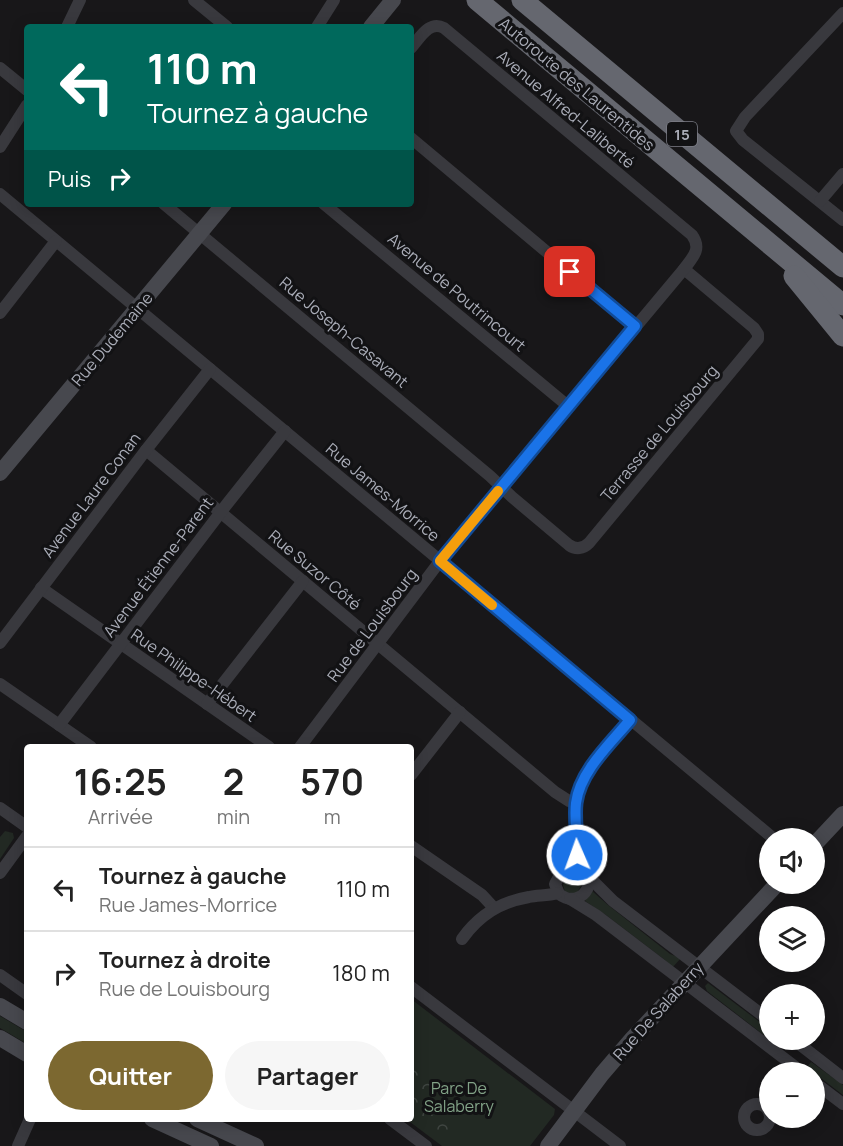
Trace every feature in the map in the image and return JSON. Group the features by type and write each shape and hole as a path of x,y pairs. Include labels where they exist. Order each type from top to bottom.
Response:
{"highway":[{"name":"Autoroute des Laurentides","path":"477,0 843,305"},
{"name":"Autoroute des Laurentides","path":"522,0 843,267"},
{"path":"763,238 843,336"}],"main road":[{"path":"373,24 393,0"},
{"name":"Rue Dudemaine","path":"0,473 222,207"},
{"path":"825,833 843,814"},
{"name":"Rue De Salaberry","path":"548,1146 616,1057 767,894"},
{"path":"0,1006 24,1020"},
{"path":"0,1038 24,1052"},
{"path":"159,1122 211,1146"},
{"path":"204,1122 256,1146"}],"street":[{"path":"68,24 80,0"},
{"path":"194,0 223,24"},
{"path":"319,24 334,0"},
{"path":"843,14 745,117 736,130 743,140 843,220"},
{"name":"Avenue Alfred-Laliberté","path":"414,45 430,27 437,25 444,28 692,235 697,245"},
{"path":"0,68 24,88"},
{"path":"0,147 24,110"},
{"path":"414,141 635,326"},
{"path":"820,201 843,174"},
{"name":"Rue James-Morrice","path":"0,194 760,828"},
{"name":"Rue Joseph-Casavant","path":"168,207 501,487"},
{"name":"Avenue de Poutrincourt","path":"328,207 568,406"},
{"path":"0,313 56,241"},
{"name":"Rue de Louisbourg","path":"302,744 440,561 684,269 696,253 697,245"},
{"name":"Terrasse de Louisbourg","path":"501,487 571,547 582,548 589,543 758,339 754,328 684,269"},
{"name":"Avenue Laure Conan","path":"0,643 210,369"},
{"name":"Avenue Étienne-Parent","path":"59,725 285,431"},
{"name":"Rue Suzor Côté","path":"146,450 555,792 576,803"},
{"path":"207,704 303,581"},
{"name":"Rue Philippe-Hébert","path":"41,588 265,744"},
{"path":"0,684 87,744"},
{"path":"414,772 460,712"},
{"path":"576,866 576,803 580,789 592,767 630,720"},
{"path":"2,814 24,825"},
{"path":"0,873 24,840"},
{"path":"414,848 482,895 494,908"},
{"path":"589,877 588,887 579,898 564,898 557,892 555,884 559,874 566,868 576,866 584,869 613,901 759,1012"},
{"path":"462,939 494,908 513,900 557,892"},
{"path":"570,899 596,915 684,982 784,1062"},
{"path":"0,975 24,992"},
{"path":"414,989 620,1146"},
{"path":"807,1050 843,1077"},
{"path":"825,1090 843,1104"},
{"path":"18,1146 29,1122"},
{"path":"394,1122 426,1146"}],"green space":[{"path":"5,831 13,833 14,838 0,859 0,837"},
{"path":"574,874 580,876 583,883 576,894 565,892 563,885 566,878"},
{"path":"592,891 670,954 681,958 672,968 665,960 585,901"},
{"path":"708,983 759,1021 759,1031 707,991 705,986"},
{"name":"Parc De Salaberry","path":"414,1001 555,1109 554,1115 530,1146 442,1146 410,1122 414,1122"},
{"path":"0,1016 24,1030 24,1042 0,1028"},
{"path":"431,1065 437,1070 434,1088 437,1100 449,1120 448,1138 431,1134 414,1121 414,1067"},
{"path":"825,1072 843,1085 843,1095 825,1081"}],"slow traffic":[{"path":"492,605 440,561 498,491"}],"route":[{"path":"570,272 635,326 440,561 630,720 596,761 580,789 576,808 577,855"}]}
